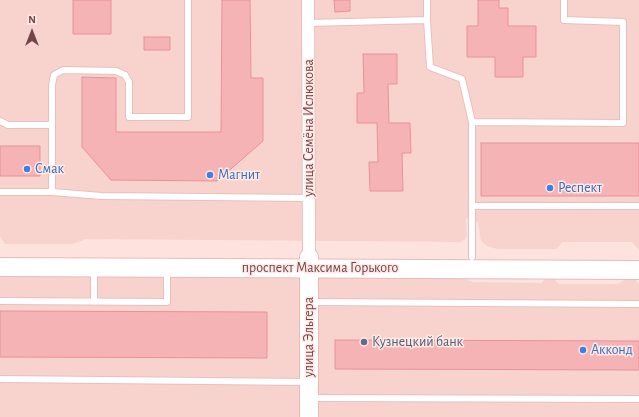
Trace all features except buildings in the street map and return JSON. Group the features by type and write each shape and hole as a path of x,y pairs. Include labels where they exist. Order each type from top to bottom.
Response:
{"main road":[{"name":"проспект Максима Горького","path":"0,255 639,270"},
{"name":"проспект Максима Горького","path":"0,268 167,268 472,257 639,258"},
{"name":"улица Эльгера","path":"309,262 310,417"}],"street":[{"name":"улица Семёна Ислюкова","path":"308,0 309,262"}],"lane":[{"path":"52,192 52,85 54,75 63,70 116,71 125,75 129,82 129,118 188,117 188,0"},
{"path":"427,0 430,67 462,79 472,122 472,257"},
{"path":"472,122 623,123 623,22 564,20 564,0"},
{"path":"308,23 427,20"},
{"path":"0,121 8,125 52,125"},
{"path":"0,192 52,192 102,196 309,198"},
{"path":"472,206 639,206"},
{"path":"94,268 94,302"},
{"path":"0,301 167,302 167,268"},
{"path":"310,302 639,304"},
{"path":"0,379 310,390 639,399"}],"shaded area":[{"path":"0,0 639,0 639,250 632,242 563,242 556,249 497,249 487,246 481,241 478,223 466,218 467,236 461,242 86,239 73,244 5,244 0,236"},
{"path":"0,273 460,278 474,282 542,283 544,280 552,277 559,284 618,284 629,277 636,280 639,286 639,417 0,417"}],"place":[{"name":"Смак","path":"27,169"},
{"name":"Магнит","path":"210,175"},
{"name":"Респект","path":"550,188"},
{"name":"Кузнецкий банк","path":"364,342"},
{"name":"Акконд","path":"583,350"}]}
